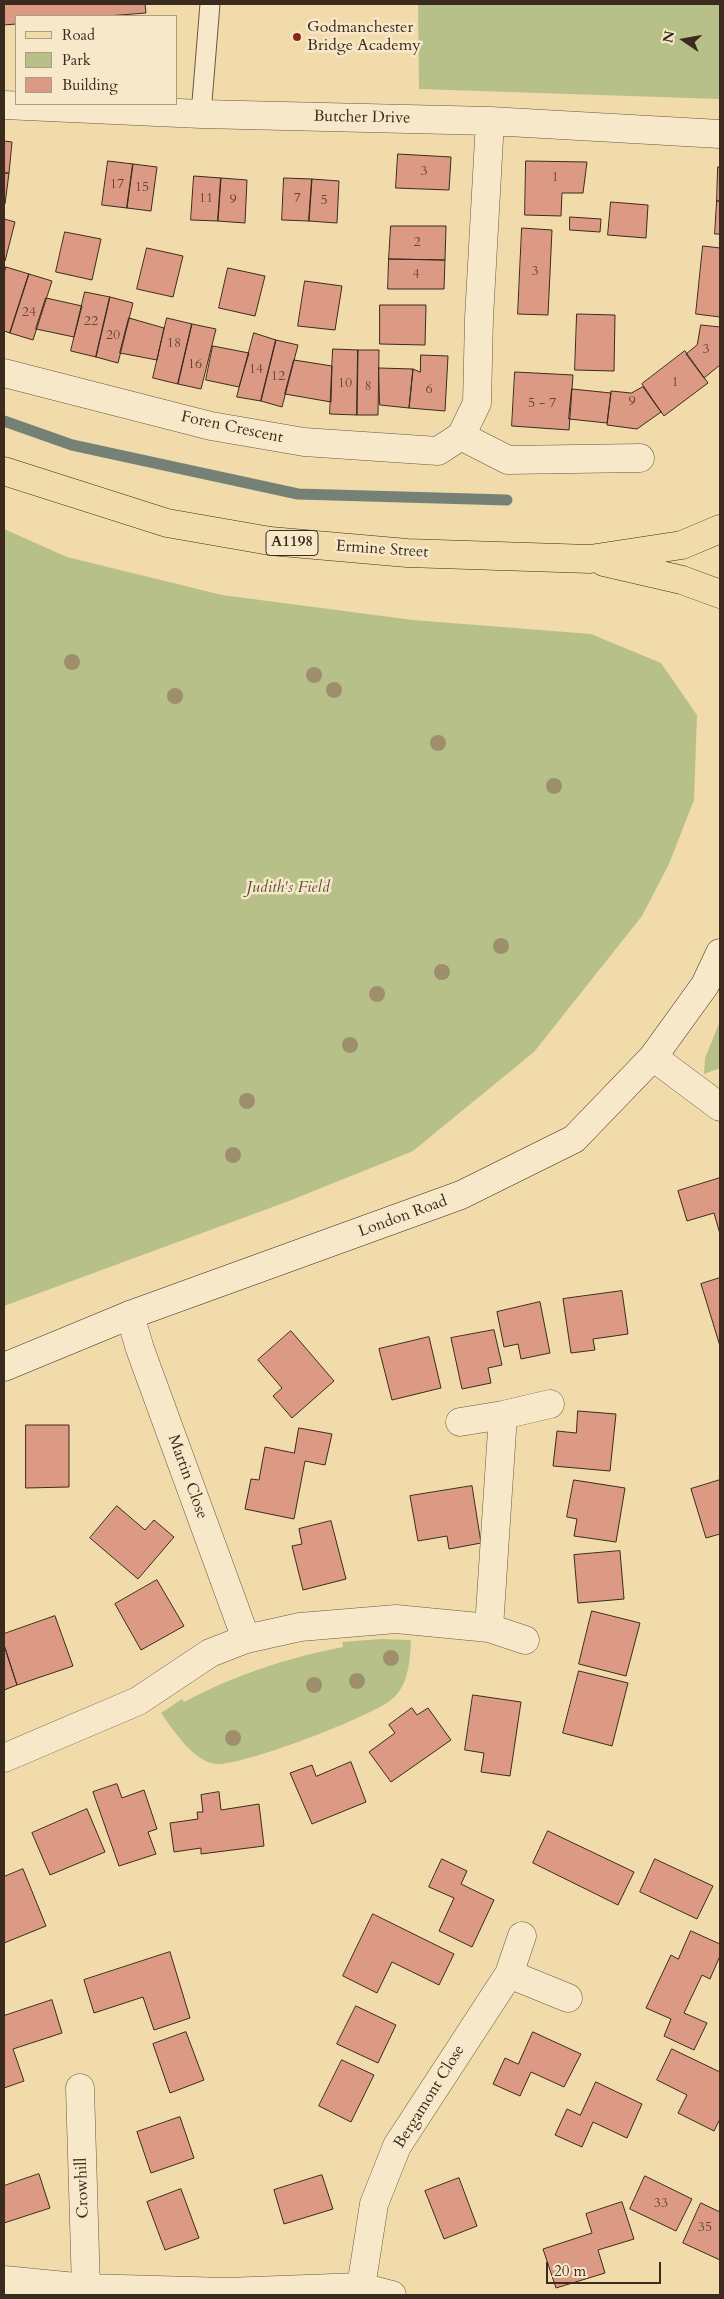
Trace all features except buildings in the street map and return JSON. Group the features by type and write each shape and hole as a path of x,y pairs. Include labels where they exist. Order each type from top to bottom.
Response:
{"main road":[{"name":"Ermine Street","path":"4,471 166,523 270,542 406,552 590,559 682,580 720,594"},
{"name":"Ermine Street","path":"590,559 682,545 720,529"}],"street":[{"name":"Butcher Drive","path":"4,105 201,114 490,121 720,134"},
{"path":"490,121 479,318 477,403 461,436 508,460 640,458"},
{"name":"Foren Crescent","path":"4,372 211,426 304,442 438,451 461,436"},
{"name":"London Road","path":"4,1367 130,1315 461,1196 574,1139 652,1056 705,985 720,953"},
{"path":"652,1056 720,1107"},
{"name":"Martin Close","path":"130,1315 140,1349 246,1639"},
{"path":"460,1422 503,1415 550,1404"},
{"path":"489,1628 503,1415"},
{"path":"4,1758 138,1701 210,1653 246,1639 300,1627 396,1619 489,1628 525,1640"},
{"name":"Bergamont Close","path":"361,2287 374,2204 397,2146 509,1974 522,1936"},
{"path":"509,1974 568,1998"},
{"name":"Crowhill","path":"80,2088 86,2288"},
{"path":"4,2280 86,2288 226,2292 361,2287 392,2295"}],"lane":[{"path":"201,114 210,4"}],"green space":[{"path":"418,4 720,4 720,99 419,89"},
{"name":"Judith's Field","path":"4,529 67,557 222,595 413,620 591,634 661,663 697,715 694,800 669,864 642,916 534,1052 413,1151 289,1201 4,1306"},
{"path":"720,1021 720,1068 704,1074 705,1058"},
{"path":"381,1639 411,1640 405,1680 397,1694 379,1708 334,1728 278,1749 230,1763 216,1764 208,1762 200,1758 185,1744 161,1713 182,1699 184,1702 261,1668 343,1647 342,1642"}],"waterway":[{"path":"4,421 72,445 298,494 507,500"}],"place":[{"name":"Godmanchester Bridge Academy","path":"297,37"}]}
